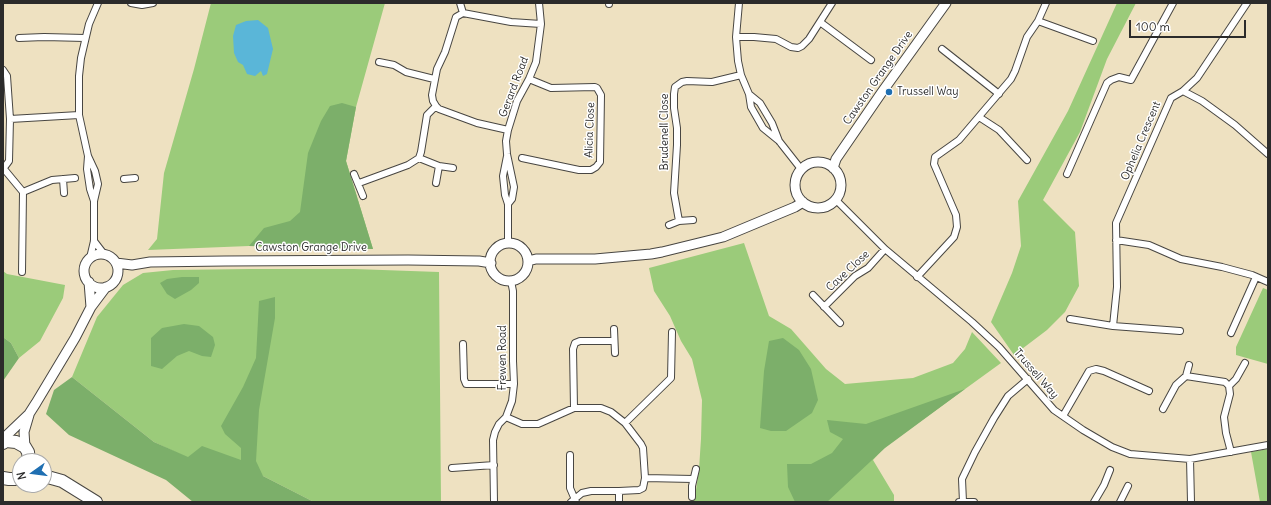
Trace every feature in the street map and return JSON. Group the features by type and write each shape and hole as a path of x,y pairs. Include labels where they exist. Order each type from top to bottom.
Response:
{"highway":[{"path":"5,442 16,442 26,453"},
{"path":"52,474 96,502"},
{"path":"52,478 62,481"}],"street":[{"path":"91,306 89,282 84,272 90,258 94,242 94,201 90,189 87,169 88,156 79,115 79,76 85,38 98,3"},
{"path":"130,3 142,5 153,3"},
{"path":"460,3 463,13"},
{"name":"Gerard Road","path":"508,243 508,204 505,195 503,176 507,154 506,141 517,101 536,62 541,24 539,3"},
{"path":"739,3 736,37 738,61 741,76 749,94 751,107 763,128 779,141 801,169"},
{"path":"736,37 776,39 791,47 798,48 809,39 832,3"},
{"name":"Cawston Grange Drive","path":"833,168 836,159 946,3"},
{"path":"917,278 954,237 957,227 956,214 934,164 935,157 959,140 999,94 1013,75 1027,37 1038,21 1046,3"},
{"path":"1067,174 1107,83 1119,77 1131,80 1172,3"},
{"name":"Ophelia Crescent","path":"1113,326 1117,287 1116,223 1171,98 1183,91 1197,78 1247,3"},
{"path":"508,130 477,123 439,109 432,101 434,79 437,69 445,52 456,17 463,13 511,22 541,24"},
{"path":"1038,21 1092,42"},
{"path":"820,22 870,60"},
{"path":"18,38 85,38"},
{"path":"942,48 999,94"},
{"path":"379,62 394,65 406,72 434,79"},
{"path":"3,70 7,76 10,119 9,161 4,169 22,192 22,272"},
{"name":"Brudenell Close","path":"679,221 674,193 677,145 677,128 674,108 675,87 682,82 687,81 712,82 741,76"},
{"name":"Alicia Close","path":"522,158 579,170 591,170 600,162 601,95 597,88 595,86 551,88 529,79"},
{"path":"1183,91 1235,125 1268,154"},
{"path":"749,94 760,103 772,123 779,141"},
{"path":"359,183 408,165 419,158 427,115 436,106"},
{"path":"10,119 79,115"},
{"path":"979,117 999,130 1026,160"},
{"path":"419,158 439,166 453,168"},
{"path":"813,162 827,164 833,168 840,179 839,193 835,199 831,203 820,207 814,207 803,202 799,198 795,188 796,178 801,169 813,162"},
{"path":"436,183 439,166"},
{"path":"354,174 359,183 363,196"},
{"path":"22,192 52,180 75,178"},
{"path":"124,179 135,178"},
{"path":"63,179 64,193"},
{"name":"Trussell Way","path":"835,199 885,249 917,278 986,335 1007,355 1054,410 1100,440 1130,454 1190,459 1268,445"},
{"path":"528,261 536,259 595,259 662,252 723,237 803,202"},
{"path":"669,225 679,221 692,220"},
{"path":"1116,240 1149,245 1181,259 1222,267 1268,282"},
{"path":"94,242 104,254 109,256 116,263 118,272 117,277"},
{"path":"508,243 514,244 524,250 528,261 522,276 511,281 501,279 497,276 490,263 494,252 503,244 508,243"},
{"name":"Cave Close","path":"824,307 855,276 868,268 885,249"},
{"path":"90,258 95,255 104,254"},
{"name":"Cawston Grange Drive","path":"116,263 408,260 479,261 490,263"},
{"path":"5,442 7,435 29,414 49,383 91,306 106,287 114,282 117,277 132,264"},
{"path":"1231,333 1256,277"},
{"name":"Frewen Road","path":"494,502 493,440 499,424 506,417 512,402 514,384 513,291 511,281"},
{"path":"89,282 97,287 106,287"},
{"name":"Cave Close","path":"813,295 840,323"},
{"path":"1070,319 1113,326 1180,331"},
{"path":"614,329 615,353"},
{"path":"625,423 671,378 672,332"},
{"path":"574,408 573,348 575,343 580,341 614,341"},
{"path":"463,344 464,379 466,384 514,384"},
{"path":"1229,386 1236,379 1244,363"},
{"path":"1163,409 1176,384 1186,376 1189,365"},
{"path":"1062,416 1089,371 1096,369 1104,371 1149,392"},
{"path":"1186,376 1225,382 1229,386 1230,394 1224,417 1231,452"},
{"path":"962,502 962,479 979,445 1008,396 1028,379"},
{"path":"506,417 522,424 538,424 574,408 601,408 611,412 625,423 643,448 645,478 643,488 619,491 591,491 582,493 573,501 570,488 570,455"},
{"path":"29,414 24,432 29,453"},
{"path":"1190,459 1191,502"},
{"path":"452,468 494,465"},
{"path":"692,497 693,478 696,469"},
{"path":"1094,502 1104,485 1110,470"},
{"path":"645,478 693,478"},
{"path":"1120,502 1128,486"},
{"path":"619,491 619,502"},
{"path":"959,502 974,502"}],"green space":[{"path":"211,3 385,3 356,107 346,161 373,249 249,246 148,250 157,239 164,173 194,69"},
{"path":"1117,3 1136,3 1107,59 1080,132 1043,200 1075,232 1079,286 1065,312 1047,330 1014,355 991,322 1012,273 1021,246 1018,201 1068,111"},
{"path":"342,103 356,107 346,161 373,249 249,246 264,228 290,221 300,212 308,153 321,121 330,106"},
{"path":"744,243 769,316 791,329 826,369 845,384 913,378 953,363 965,349 972,332 1001,363 885,447 873,460 894,495 894,502 692,502 695,497 699,469 702,400 692,359 681,341 670,316 654,291 649,268"},
{"path":"354,269 439,272 441,502 314,502 263,476 188,458 154,442 72,377 97,317 123,285 143,273 173,270"},
{"path":"3,271 7,274 65,285 63,298 40,341 19,358 11,343 3,337"},
{"path":"199,277 199,283 191,290 175,299 167,294 160,283 167,279"},
{"path":"1263,288 1268,290 1268,364 1236,355 1236,347"},
{"path":"275,297 275,318 259,410 256,461 263,476 314,502 193,502 166,480 69,435 46,414 54,390 72,377 154,442 188,457 202,446 241,460 241,448 225,434 221,426 243,387 256,358 259,301"},
{"path":"184,324 199,326 213,337 215,345 211,357 202,356 189,351 177,356 162,369 151,366 151,338 162,328"},
{"path":"3,337 11,343 19,358 3,381"},
{"path":"783,338 799,350 811,369 818,400 812,413 786,431 771,431 760,428 764,371 769,341"},
{"path":"965,389 885,448 827,502 795,502 788,487 787,464 811,464 832,453 843,439 830,432 827,420 866,424"},
{"path":"1268,449 1268,502 1260,502 1251,452"}],"water":[{"path":"258,20 268,28 273,49 267,74 263,76 261,71 255,76 247,74 243,65 238,62 234,53 233,36 236,25 246,21"}],"place":[{"name":"Trussell Way","path":"889,92"}]}
